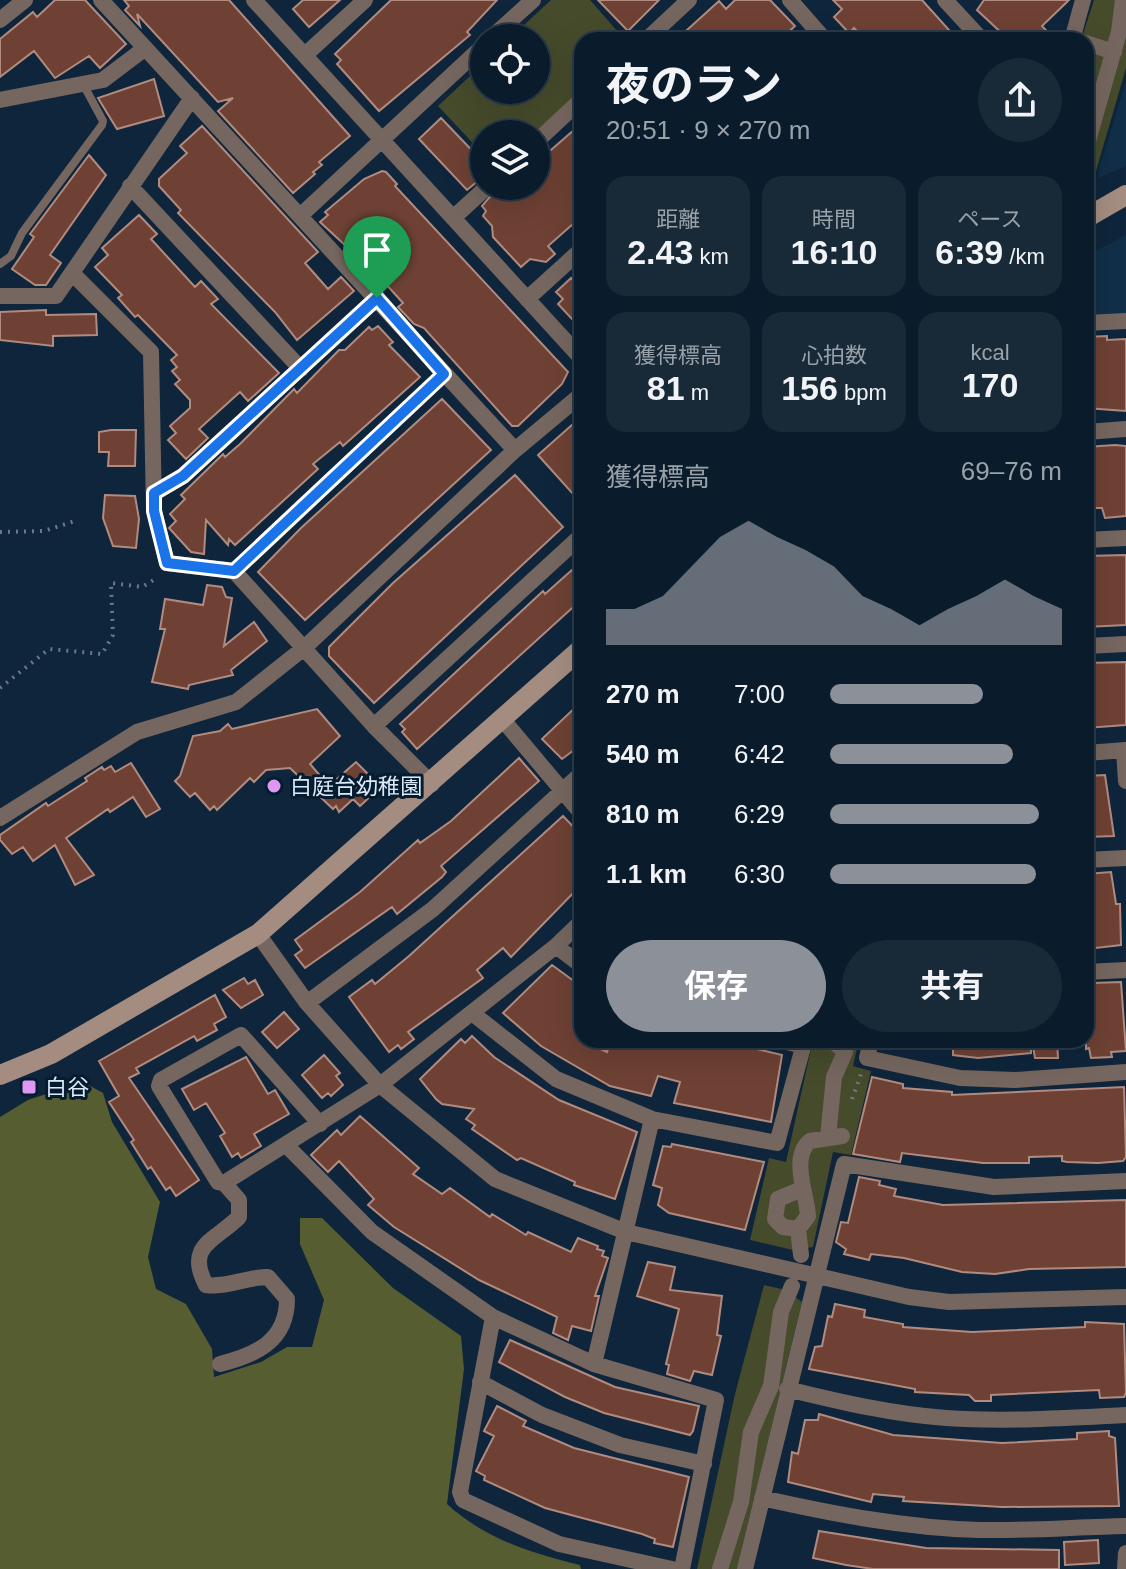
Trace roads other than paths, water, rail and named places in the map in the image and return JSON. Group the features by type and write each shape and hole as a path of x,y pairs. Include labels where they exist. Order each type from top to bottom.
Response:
{"street":[{"path":"0,20 25,0"},
{"path":"101,0 515,450"},
{"path":"254,0 574,350"},
{"path":"305,55 365,0"},
{"path":"506,24 533,0"},
{"path":"655,32 689,0"},
{"path":"790,0 812,32"},
{"path":"945,0 975,32"},
{"path":"1075,32 1083,0"},
{"path":"1094,120 1114,52 1123,0"},
{"path":"1094,46 1114,52"},
{"path":"0,100 103,80 144,49"},
{"path":"301,215 470,58"},
{"path":"0,296 56,296 192,98"},
{"path":"550,129 574,106"},
{"path":"130,186 301,369"},
{"path":"1094,213 1126,195"},
{"path":"453,218 473,200"},
{"path":"527,299 574,256"},
{"path":"73,274 151,352 154,511 167,563 234,571 374,726 432,784"},
{"path":"154,493 183,476 377,298"},
{"path":"1094,323 1126,321"},
{"path":"234,571 444,374"},
{"path":"0,817 137,732 236,702 304,648 515,450 574,401"},
{"path":"1094,431 1126,429"},
{"path":"1094,540 1126,538"},
{"path":"374,726 574,542"},
{"path":"1094,646 1126,644"},
{"path":"0,1075 51,1054 258,934 432,784 574,655"},
{"path":"503,720 574,805"},
{"path":"1094,752 1125,750 1126,781"},
{"path":"307,1003 433,909 574,780"},
{"path":"1094,860 1126,858"},
{"path":"224,1183 380,1085 574,929"},
{"path":"258,934 307,1003 380,1085 495,1179 626,1232 815,1277 949,1302 1126,1297"},
{"path":"556,946 574,960"},
{"path":"1094,972 1126,970"},
{"path":"472,1013 556,1079 652,1119 777,1143 803,1048"},
{"path":"220,1364 257,1353 271,1342 287,1316 287,1299 268,1277 246,1277 206,1285 199,1272 198,1257 204,1244 239,1217 239,1200 224,1183 218,1182 159,1086 161,1080 241,1035 320,1124"},
{"path":"801,1255 798,1229 808,1216 802,1189 805,1145 835,1137 834,1077 845,1052 841,1048"},
{"path":"869,1048 867,1058 960,1078 1015,1080 1126,1072"},
{"path":"594,1364 652,1119"},
{"path":"287,1146 372,1232 493,1317 594,1364 716,1400 682,1569"},
{"path":"745,1569 844,1164 994,1187 1126,1181"},
{"path":"798,1229 783,1227 775,1219 775,1205 778,1199 802,1189"},
{"path":"720,1569 741,1502 751,1432 771,1386 781,1312 792,1286"},
{"path":"493,1317 460,1492 463,1500 559,1544 672,1569"},
{"path":"480,1382 542,1415 620,1445 704,1464"},
{"path":"787,1389 868,1409 946,1418 1029,1420 1126,1415"},
{"path":"762,1498 823,1512 928,1527 980,1530 1126,1526"},
{"path":"1125,1569 1126,1553"}],"lane":[{"path":"0,264 11,256 22,233 102,125 103,121 83,84"}],"place":[{"name":"白庭台幼稚園","path":"274,786"},
{"name":"白谷","path":"29,1087"}]}
